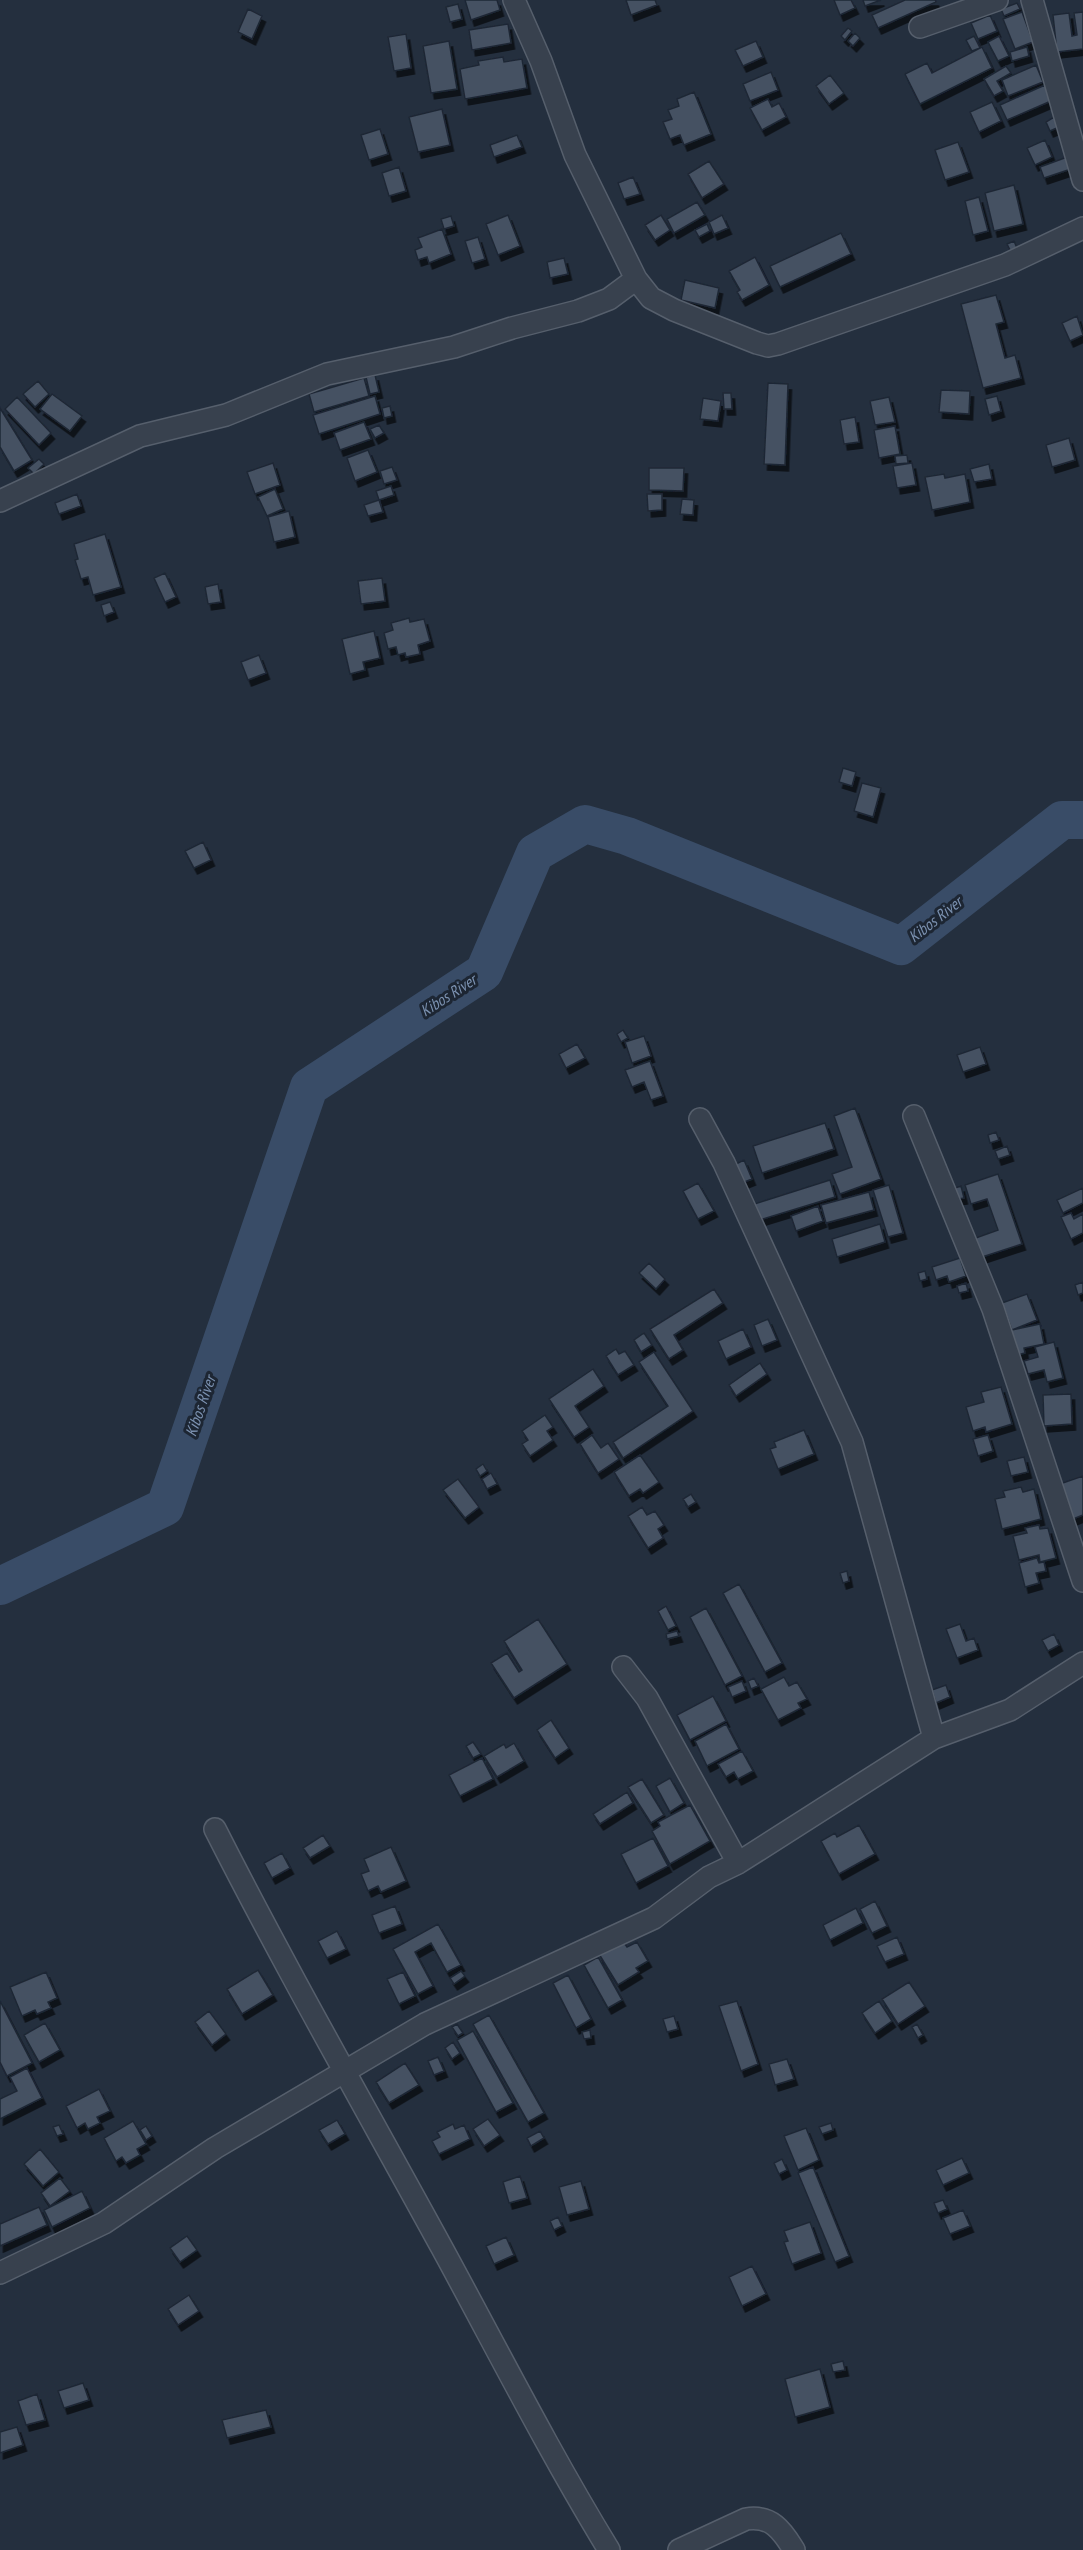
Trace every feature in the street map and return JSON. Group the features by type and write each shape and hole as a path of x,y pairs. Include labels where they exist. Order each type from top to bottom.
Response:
{"street":[{"path":"514,0 541,61 575,155 636,279 651,298 674,310 768,346 786,342 1005,265 1083,228"},
{"path":"920,27 997,0"},
{"path":"1032,0 1083,180"},
{"path":"0,501 140,436 226,415 327,374 454,347 512,328 578,311 609,298 636,279"},
{"path":"914,1116 993,1309 1083,1581"},
{"path":"700,1119 724,1163 852,1442 934,1738"},
{"path":"0,2273 105,2223 215,2148 425,2024 654,1918 709,1877 738,1863 934,1738 1010,1710 1083,1663"},
{"path":"623,1667 647,1698 738,1863"},
{"path":"215,1829 278,1952 346,2072 573,2491 609,2550"},
{"path":"679,2550 746,2519 758,2517 770,2521 783,2532 794,2550"}],"building":[{"path":"465,0 497,0 500,10 471,20"},
{"path":"626,0 655,0 657,5 631,15"},
{"path":"834,0 851,0 855,8 840,15"},
{"path":"863,0 881,0 865,6"},
{"path":"905,0 935,0 936,2 878,28 872,15"},
{"path":"1017,3 1020,9 1004,16 1001,9"},
{"path":"458,4 462,19 450,22 446,7"},
{"path":"248,9 262,16 252,39 238,32"},
{"path":"1022,12 1033,42 1015,49 1003,19"},
{"path":"1083,12 1083,49 1057,52 1053,15 1069,13 1072,36 1077,35 1074,13"},
{"path":"990,15 997,31 978,39 971,23"},
{"path":"508,24 511,43 472,50 469,30"},
{"path":"848,28 852,31 845,40 841,36"},
{"path":"855,33 860,38 853,46 848,41"},
{"path":"406,34 411,68 394,71 388,37"},
{"path":"974,36 980,48 972,51 966,40"},
{"path":"999,36 1009,56 998,61 988,42"},
{"path":"449,41 457,89 431,93 423,46"},
{"path":"756,41 763,57 743,66 735,50"},
{"path":"982,47 992,68 920,104 905,74 927,63 932,73"},
{"path":"1027,47 1029,56 1012,61 1010,52"},
{"path":"503,57 504,62 522,59 527,88 465,99 460,69 479,65 478,61"},
{"path":"1036,65 1043,82 1008,96 1002,80"},
{"path":"1006,66 1011,73 997,81 1003,91 994,96 984,79"},
{"path":"771,72 778,90 750,101 743,84"},
{"path":"830,75 844,93 829,104 816,86"},
{"path":"1045,85 1051,101 1007,120 1000,105"},
{"path":"694,92 711,134 684,145 680,135 670,139 663,122 672,119 668,110 679,106 677,99"},
{"path":"768,99 772,107 779,103 786,117 762,130 750,108"},
{"path":"992,102 1001,121 979,132 970,112"},
{"path":"442,109 450,145 418,152 409,117"},
{"path":"1054,117 1059,127 1050,131 1046,122"},
{"path":"380,129 388,154 369,160 361,135"},
{"path":"517,135 522,147 494,157 490,145"},
{"path":"1045,140 1052,157 1035,165 1027,148"},
{"path":"958,142 969,172 945,180 935,150"},
{"path":"1070,156 1074,168 1044,178 1040,167"},
{"path":"709,161 724,184 702,198 688,174"},
{"path":"399,167 406,191 389,196 382,173"},
{"path":"633,177 640,194 624,199 618,183"},
{"path":"1014,185 1023,224 994,231 985,193"},
{"path":"979,197 988,231 973,235 965,201"},
{"path":"697,202 705,215 674,233 667,219"},
{"path":"508,215 520,246 498,255 486,224"},
{"path":"661,215 670,230 655,240 645,225"},
{"path":"722,215 728,228 714,234 709,222"},
{"path":"451,216 454,226 444,229 441,219"},
{"path":"707,224 710,231 699,237 695,230"},
{"path":"442,229 451,254 429,263 427,257 418,260 415,250 422,247 418,238"},
{"path":"841,233 851,254 780,287 770,266"},
{"path":"478,237 485,259 472,263 465,241"},
{"path":"1014,241 1019,253 1013,256 1007,244"},
{"path":"755,257 769,285 742,300 737,292 740,290 729,271"},
{"path":"564,258 568,274 550,278 547,262"},
{"path":"685,280 719,288 715,308 681,300"},
{"path":"996,295 1004,322 996,324 1005,358 1015,355 1021,378 983,388 961,304"},
{"path":"1077,316 1083,335 1070,341 1062,323"},
{"path":"375,375 379,392 370,394 366,377"},
{"path":"364,378 369,396 314,412 309,394"},
{"path":"38,381 49,394 35,407 23,394"},
{"path":"768,383 788,384 785,465 764,464"},
{"path":"941,390 970,391 969,414 939,412"},
{"path":"723,393 731,393 732,409 724,409"},
{"path":"52,394 82,416 70,431 40,409"},
{"path":"375,396 380,414 319,434 313,415"},
{"path":"997,396 1001,411 989,415 985,399"},
{"path":"17,397 51,433 39,445 5,409"},
{"path":"889,397 895,422 875,425 870,401"},
{"path":"703,398 721,401 718,421 700,419"},
{"path":"390,406 392,416 384,418 382,408"},
{"path":"0,408 32,460 14,471 0,447"},
{"path":"855,417 859,442 844,444 840,420"},
{"path":"364,422 371,439 340,450 334,433"},
{"path":"379,425 384,433 375,438 370,429"},
{"path":"895,426 900,454 879,458 874,430"},
{"path":"1069,438 1075,460 1052,467 1046,445"},
{"path":"368,450 377,472 355,481 347,458"},
{"path":"907,455 908,463 896,464 895,456"},
{"path":"39,459 44,464 34,474 28,468"},
{"path":"273,463 280,485 255,494 247,472"},
{"path":"912,463 916,485 897,488 893,466"},
{"path":"989,464 992,479 974,482 970,469"},
{"path":"392,467 397,480 384,484 380,471"},
{"path":"649,468 684,468 683,491 649,490"},
{"path":"944,474 945,478 965,474 970,502 932,510 925,477"},
{"path":"391,486 394,495 379,500 376,491"},
{"path":"275,489 283,509 267,516 258,497"},
{"path":"77,494 81,506 59,514 55,503"},
{"path":"647,494 662,494 662,510 648,511"},
{"path":"682,499 694,500 693,515 680,514"},
{"path":"379,500 383,512 368,516 364,505"},
{"path":"289,511 295,537 274,542 268,517"},
{"path":"105,534 121,587 93,595 88,577 81,579 75,560 78,559 74,544"},
{"path":"165,573 176,597 165,602 154,578"},
{"path":"382,578 385,601 361,604 358,581"},
{"path":"218,584 221,602 208,604 205,587"},
{"path":"110,602 114,612 104,616 101,605"},
{"path":"409,618 410,622 424,619 430,641 418,645 420,654 406,657 405,653 398,655 396,647 388,649 384,633 393,630 391,623"},
{"path":"374,631 380,658 363,662 365,670 350,674 342,639"},
{"path":"259,655 266,673 248,680 241,662"},
{"path":"843,768 856,772 852,786 839,782"},
{"path":"862,783 881,788 873,817 854,811"},
{"path":"203,842 211,860 194,868 185,851"},
{"path":"623,1030 628,1038 621,1042 617,1034"},
{"path":"644,1036 651,1056 632,1063 625,1042"},
{"path":"577,1044 585,1058 566,1068 559,1054"},
{"path":"980,1047 986,1064 963,1072 957,1055"},
{"path":"650,1061 663,1096 651,1100 644,1082 632,1087 625,1070"},
{"path":"855,1108 881,1179 840,1194 832,1174 852,1167 834,1116"},
{"path":"825,1123 834,1149 762,1173 753,1146"},
{"path":"996,1132 999,1140 990,1143 988,1135"},
{"path":"1007,1146 1010,1155 998,1159 995,1151"},
{"path":"744,1160 752,1179 742,1183 734,1165"},
{"path":"998,1174 1022,1244 979,1258 973,1239 998,1230 987,1199 971,1204 965,1185"},
{"path":"830,1180 835,1197 753,1222 748,1206"},
{"path":"698,1183 714,1211 698,1219 683,1191"},
{"path":"889,1185 903,1233 888,1237 873,1190"},
{"path":"961,1186 964,1198 958,1199 955,1188"},
{"path":"1083,1188 1083,1203 1063,1213 1057,1200"},
{"path":"869,1192 874,1210 826,1223 821,1205"},
{"path":"818,1206 823,1221 796,1231 791,1216"},
{"path":"1071,1213 1074,1219 1083,1214 1083,1233 1071,1239 1061,1217"},
{"path":"880,1224 885,1242 837,1257 832,1239"},
{"path":"960,1258 966,1276 949,1282 947,1276 936,1280 932,1267"},
{"path":"649,1263 665,1279 656,1289 639,1273"},
{"path":"925,1271 927,1279 920,1281 918,1273"},
{"path":"1083,1282 1083,1293 1078,1295 1075,1285"},
{"path":"966,1283 968,1291 959,1293 957,1286"},
{"path":"714,1289 723,1303 674,1335 683,1350 669,1359 650,1329"},
{"path":"1027,1294 1037,1320 1012,1330 1002,1303"},
{"path":"768,1319 777,1340 762,1346 754,1325"},
{"path":"1040,1324 1044,1344 1024,1348 1025,1353 1013,1356 1007,1331"},
{"path":"743,1329 751,1347 726,1359 718,1341"},
{"path":"644,1333 652,1345 641,1352 634,1340"},
{"path":"1054,1342 1063,1378 1047,1382 1044,1370 1028,1374 1024,1361 1038,1357 1035,1347"},
{"path":"616,1349 619,1354 625,1351 634,1365 618,1375 606,1356"},
{"path":"654,1352 693,1411 623,1458 613,1442 668,1406 639,1362"},
{"path":"760,1363 767,1374 736,1396 729,1385"},
{"path":"593,1369 604,1386 575,1406 589,1427 574,1437 549,1399"},
{"path":"1001,1387 1012,1424 986,1432 985,1427 973,1431 966,1407 984,1402 981,1392"},
{"path":"1071,1394 1072,1424 1044,1426 1043,1395"},
{"path":"545,1415 553,1427 547,1431 553,1440 530,1456 522,1444 528,1440 522,1431"},
{"path":"804,1430 814,1454 778,1469 770,1449 776,1447 774,1442"},
{"path":"592,1435 601,1448 608,1443 619,1459 598,1473 580,1444"},
{"path":"988,1435 993,1451 978,1456 973,1439"},
{"path":"640,1455 659,1482 643,1493 640,1489 629,1496 614,1472"},
{"path":"1024,1457 1028,1472 1011,1476 1007,1461"},
{"path":"483,1464 487,1471 480,1476 476,1469"},
{"path":"491,1473 497,1484 487,1489 482,1479"},
{"path":"1083,1476 1083,1515 1073,1519 1057,1485"},
{"path":"458,1479 479,1507 465,1518 443,1490"},
{"path":"1021,1487 1023,1492 1034,1489 1041,1519 1002,1529 995,1499 1005,1497 1003,1491"},
{"path":"691,1494 696,1502 688,1507 683,1499"},
{"path":"642,1507 647,1515 655,1511 664,1525 658,1529 663,1538 648,1548 628,1516"},
{"path":"1039,1525 1040,1529 1048,1528 1056,1558 1040,1562 1039,1555 1019,1560 1013,1536 1027,1533 1025,1528"},
{"path":"1037,1558 1039,1563 1044,1562 1046,1571 1036,1573 1039,1583 1025,1587 1019,1563"},
{"path":"847,1571 849,1581 843,1583 840,1573"},
{"path":"739,1584 782,1663 765,1672 723,1593"},
{"path":"666,1606 676,1626 668,1630 658,1611"},
{"path":"706,1608 742,1676 725,1685 690,1617"},
{"path":"538,1619 567,1664 514,1698 491,1663 507,1653 519,1672 522,1670 504,1641"},
{"path":"960,1624 966,1641 974,1638 978,1650 957,1658 946,1629"},
{"path":"677,1631 679,1636 667,1639 666,1634"},
{"path":"1054,1634 1059,1645 1048,1651 1042,1640"},
{"path":"784,1677 789,1686 797,1682 807,1699 798,1703 801,1708 778,1720 761,1689"},
{"path":"754,1678 758,1686 751,1689 748,1681"},
{"path":"742,1681 746,1691 732,1697 728,1687"},
{"path":"946,1685 950,1697 936,1703 932,1690"},
{"path":"713,1696 726,1721 690,1740 677,1715"},
{"path":"551,1720 569,1748 555,1758 537,1730"},
{"path":"726,1724 739,1749 707,1766 695,1741"},
{"path":"473,1742 481,1754 473,1758 466,1746"},
{"path":"514,1743 524,1761 497,1777 484,1756 504,1744 506,1748"},
{"path":"742,1751 753,1771 738,1779 734,1772 726,1777 718,1764"},
{"path":"482,1758 493,1779 460,1796 449,1775"},
{"path":"670,1778 684,1803 670,1812 656,1786"},
{"path":"642,1779 664,1815 651,1823 628,1787"},
{"path":"627,1792 633,1803 600,1824 593,1814"},
{"path":"690,1805 710,1841 670,1864 652,1831 660,1826 658,1822"},
{"path":"859,1825 875,1854 839,1874 821,1841 835,1833 837,1837"},
{"path":"323,1835 330,1846 310,1858 303,1848"},
{"path":"653,1838 668,1866 636,1883 621,1854"},
{"path":"391,1847 406,1881 381,1892 378,1886 368,1891 361,1874 369,1871 364,1859"},
{"path":"282,1853 290,1868 272,1878 264,1863"},
{"path":"875,1901 887,1926 872,1933 860,1909"},
{"path":"395,1906 402,1924 379,1933 372,1915"},
{"path":"856,1908 863,1923 830,1940 823,1925"},
{"path":"438,1924 461,1965 447,1972 431,1943 415,1952 433,1986 418,1994 393,1949"},
{"path":"337,1931 346,1949 327,1958 318,1941"},
{"path":"897,1937 904,1954 885,1962 877,1946"},
{"path":"622,1940 627,1947 637,1942 648,1961 636,1968 639,1972 618,1985 599,1954"},
{"path":"598,1957 622,2000 608,2008 584,1965"},
{"path":"258,1970 273,1995 242,2014 227,1989"},
{"path":"461,1971 465,1976 454,1984 450,1978"},
{"path":"46,1972 57,1998 48,2002 51,2008 37,2014 35,2010 22,2016 10,1987"},
{"path":"403,1972 415,1996 399,2004 387,1979"},
{"path":"568,1975 591,2019 576,2028 553,1983"},
{"path":"909,1982 925,2006 898,2024 882,1999"},
{"path":"0,2001 32,2063 7,2076 0,2062"},
{"path":"737,2001 758,2064 741,2071 719,2006"},
{"path":"879,2001 892,2021 875,2033 862,2013"},
{"path":"209,2011 226,2034 212,2045 195,2022"},
{"path":"489,2015 544,2113 528,2122 473,2024"},
{"path":"674,2016 678,2029 667,2032 663,2019"},
{"path":"45,2023 60,2050 39,2062 24,2035"},
{"path":"457,2024 463,2033 458,2036 452,2027"},
{"path":"917,2024 923,2035 918,2038 912,2027"},
{"path":"590,2030 591,2038 584,2039 582,2032"},
{"path":"473,2031 513,2103 496,2112 457,2040"},
{"path":"453,2042 460,2053 452,2059 445,2048"},
{"path":"438,2057 444,2071 434,2075 428,2061"},
{"path":"787,2059 794,2079 775,2085 769,2064"},
{"path":"405,2063 419,2085 389,2103 376,2082"},
{"path":"27,2068 42,2098 0,2119 0,2099 17,2091 10,2077"},
{"path":"99,2089 110,2111 97,2117 100,2123 88,2129 85,2123 77,2128 66,2106"},
{"path":"488,2119 500,2135 484,2146 473,2129"},
{"path":"337,2120 345,2134 328,2144 319,2130"},
{"path":"133,2121 146,2144 137,2149 140,2155 126,2163 122,2157 116,2161 104,2138"},
{"path":"831,2123 833,2130 822,2134 819,2127"},
{"path":"453,2124 455,2129 464,2125 470,2139 439,2154 432,2141 440,2137 437,2132"},
{"path":"59,2125 63,2134 57,2136 53,2127"},
{"path":"146,2126 152,2136 146,2140 140,2130"},
{"path":"806,2128 819,2160 798,2170 784,2136"},
{"path":"540,2131 544,2138 531,2146 527,2138"},
{"path":"40,2149 59,2172 43,2186 24,2164"},
{"path":"962,2158 969,2173 943,2185 936,2170"},
{"path":"782,2159 787,2170 779,2174 774,2163"},
{"path":"813,2167 849,2256 835,2262 798,2173"},
{"path":"520,2176 527,2198 509,2203 503,2182"},
{"path":"60,2178 70,2191 50,2206 41,2193"},
{"path":"581,2181 589,2209 567,2215 559,2187"},
{"path":"82,2191 90,2208 52,2227 44,2210"},
{"path":"943,2200 947,2209 938,2213 934,2203"},
{"path":"39,2207 47,2225 0,2246 0,2224"},
{"path":"963,2210 970,2226 950,2234 943,2218"},
{"path":"558,2217 562,2226 554,2230 550,2221"},
{"path":"810,2222 821,2253 792,2264 784,2242 788,2241 784,2231"},
{"path":"187,2236 197,2250 180,2262 170,2248"},
{"path":"506,2237 514,2255 494,2264 486,2246"},
{"path":"752,2266 766,2294 742,2306 729,2277"},
{"path":"189,2295 199,2311 178,2325 168,2309"},
{"path":"843,2361 845,2370 833,2372 831,2364"},
{"path":"820,2369 830,2407 795,2417 785,2379"},
{"path":"83,2383 89,2400 64,2408 58,2391"},
{"path":"37,2394 45,2420 26,2425 18,2401"},
{"path":"266,2410 271,2427 227,2438 222,2420"},
{"path":"17,2427 23,2445 0,2453 0,2432"}],"waterway":[{"name":"Kibos River","path":"0,1586 165,1507 309,1087 484,972 535,853 585,824 627,836 901,946 1062,820 1083,820"}]}
